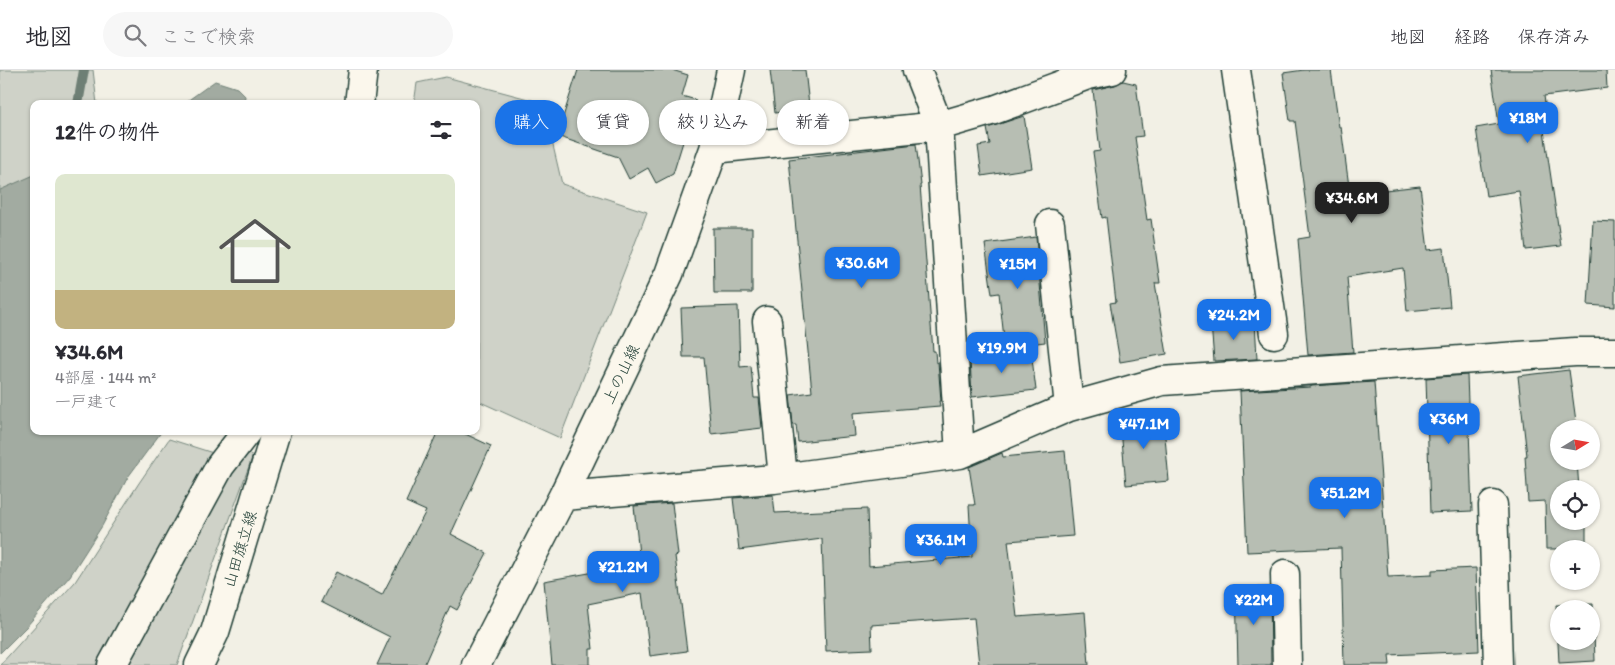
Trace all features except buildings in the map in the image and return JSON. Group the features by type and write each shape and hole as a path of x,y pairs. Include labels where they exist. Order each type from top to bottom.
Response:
{"street":[{"path":"359,100 363,70"},
{"path":"917,70 939,126 960,454"},
{"path":"714,149 939,126 994,110 1088,75 1112,70"},
{"path":"1236,70 1274,334"},
{"name":"上の山線","path":"476,665 563,496 669,274 714,149 722,72"},
{"path":"1050,224 1069,407"},
{"path":"767,321 783,477"},
{"path":"563,496 783,477 960,454 1069,407 1162,381 1565,352 1615,352"},
{"path":"112,665 220,466 244,435"},
{"name":"山田旗立線","path":"199,665 215,632 275,435"},
{"path":"1493,505 1498,665"},
{"path":"1285,574 1287,665"}],"shaded area":[{"path":"0,70 93,70 97,100 30,100 30,222 0,234"},
{"path":"446,77 532,100 495,100 495,145 553,145 562,184 647,212 560,438 480,402 480,100 415,100 417,83"},
{"path":"215,81 237,88 245,96 244,100 189,100"},
{"path":"30,177 30,435 159,435 128,477 102,526 70,576 26,627 0,653 0,190"},
{"path":"169,439 213,453 96,665 0,665 75,582"},
{"path":"241,453 253,455 177,665 124,665"}],"waterway":[{"path":"79,100 84,70"}]}
